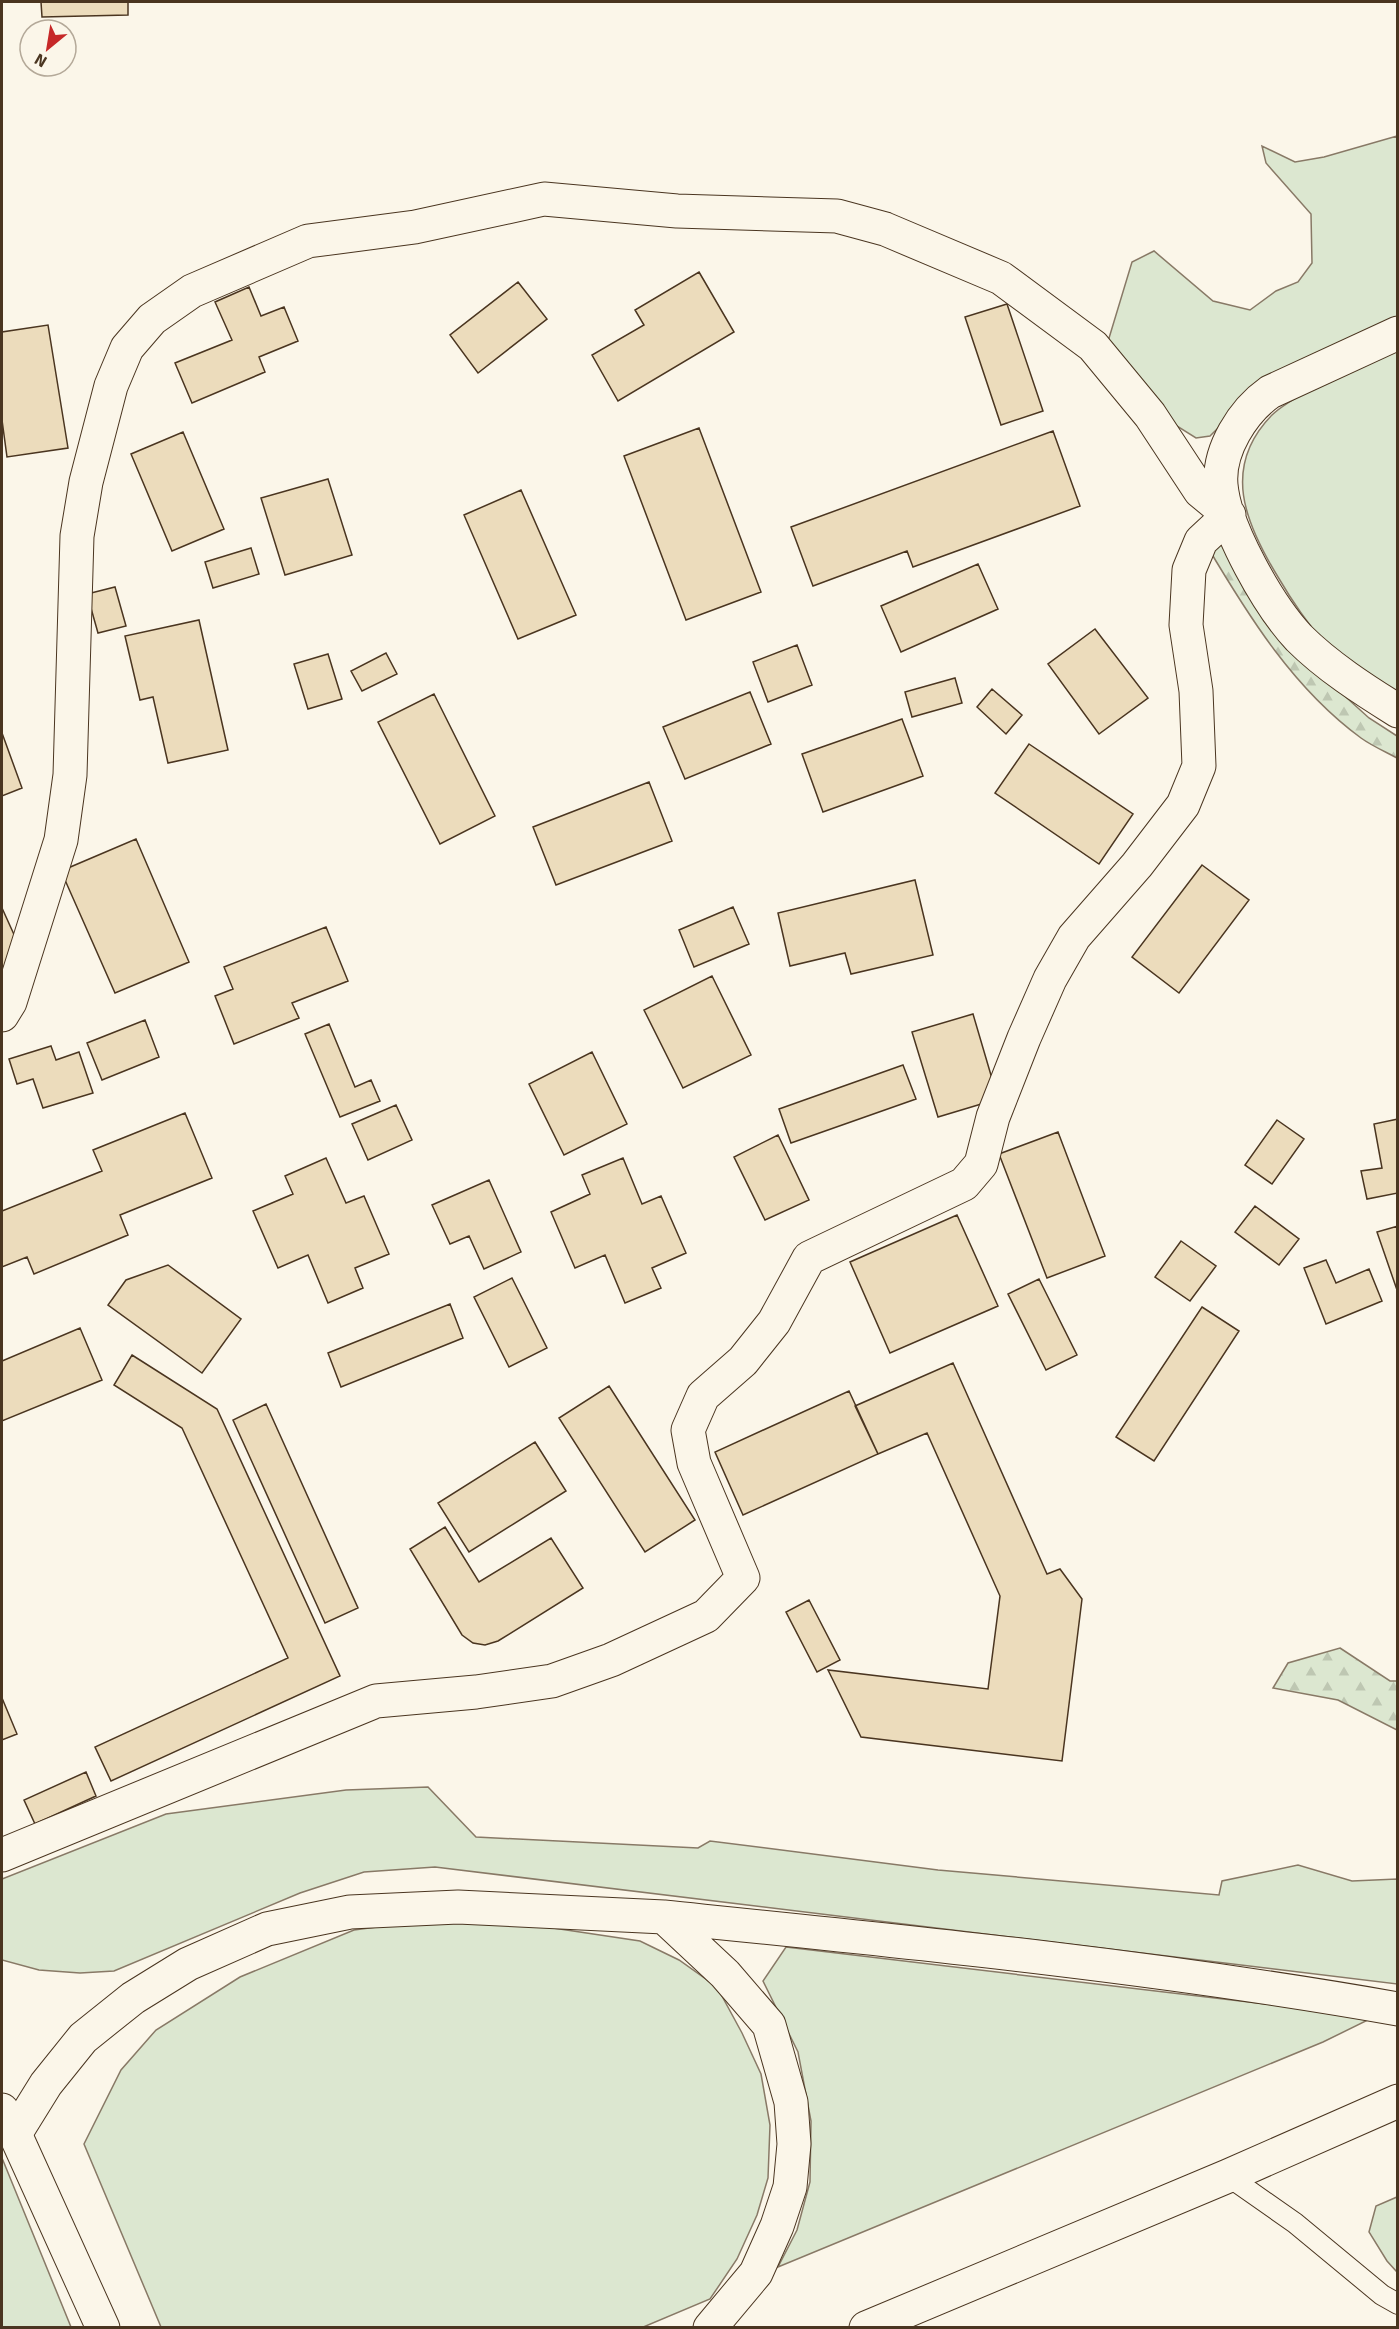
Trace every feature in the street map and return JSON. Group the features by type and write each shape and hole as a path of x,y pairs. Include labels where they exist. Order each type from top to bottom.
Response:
{"main road":[{"path":"2,1015 10,1002 61,840 70,775 77,536 86,482 111,386 128,348 152,319 192,291 308,242 415,227 544,199 677,211 837,216 885,229 1001,278 1093,346 1150,415 1200,491 1229,515"},
{"path":"1398,333 1270,392 1254,403 1237,427 1225,455 1220,484 1242,549 1274,607 1300,638 1364,690 1398,711"},
{"path":"2,1855 376,1701 476,1692 552,1681 611,1660 687,1627 706,1616 723,1601 743,1578 694,1463 688,1430 703,1396 743,1361 774,1322 809,1258 963,1184 981,1164 993,1117 1050,980 1074,937 1137,865 1184,805 1199,766 1196,691 1186,626 1189,570 1201,541 1229,515"},
{"path":"103,2328 8,2122 46,2084 83,2038 133,1998 188,1964 267,1929 350,1912 458,1907 664,1917 820,1933 1282,1988 1398,2008"},
{"path":"664,1917 725,1974 769,2025 791,2102 794,2145 790,2187 777,2226 756,2273 710,2328"},
{"path":"866,2328 1228,2176 1398,2101"}],"lane":[{"path":"1228,2176 1295,2223 1382,2295 1398,2304"}],"green space":[{"path":"1397,136 1397,318 1219,427 1210,436 1196,438 1172,423 1106,348 1132,262 1154,251 1213,301 1250,310 1276,291 1298,282 1312,263 1311,214 1266,163 1262,146 1295,162 1324,157"},
{"path":"1397,349 1397,700 1333,652 1300,612 1266,557 1256,536 1248,516 1243,475 1247,455 1256,435 1272,415 1283,406 1314,388"},
{"path":"1222,534 1306,661 1369,718 1397,736 1397,758 1365,741 1337,719 1294,674 1275,650 1239,599 1207,546"},
{"path":"1340,1648 1390,1681 1397,1681 1397,1730 1338,1700 1273,1688 1288,1663"},
{"path":"428,1787 476,1837 698,1848 710,1841 938,1870 1219,1895 1222,1881 1298,1865 1352,1881 1397,1879 1397,1984 435,1867 364,1872 300,1893 114,1971 80,1973 39,1970 2,1960 2,1879 166,1814 346,1790"},
{"path":"430,1920 533,1925 640,1941 679,1960 717,1987 761,2074 770,2125 768,2178 757,2215 737,2259 710,2299 641,2328 161,2327 84,2144 121,2070 156,2030 240,1977 354,1930"},
{"path":"786,1947 1374,2017 1323,2042 778,2267 797,2230 810,2182 811,2121 798,2052 763,1981"},
{"path":"2,2158 71,2327 2,2327"},
{"path":"1397,2197 1397,2272 1387,2261 1369,2232 1376,2206"}],"building":[{"path":"41,2 128,2 128,15 42,17"},
{"path":"699,272 734,332 618,401 592,355 644,325 635,310"},
{"path":"518,282 547,319 478,373 450,335"},
{"path":"249,287 261,316 284,307 298,341 259,357 265,372 192,403 175,363 232,340 215,302"},
{"path":"1007,304 1043,411 1001,425 965,317"},
{"path":"48,325 68,448 7,457 2,420 2,332"},
{"path":"699,428 761,592 686,620 624,456"},
{"path":"1053,431 1080,506 913,567 907,551 813,586 791,527"},
{"path":"183,432 224,529 172,551 131,454"},
{"path":"328,479 352,555 285,575 261,498"},
{"path":"521,490 576,615 518,639 464,515"},
{"path":"251,548 259,574 213,588 205,562"},
{"path":"978,564 998,609 901,652 881,606"},
{"path":"115,587 126,626 98,633 87,594"},
{"path":"199,620 228,750 168,763 153,697 140,700 125,636"},
{"path":"1095,629 1148,698 1099,734 1048,664"},
{"path":"797,645 812,685 768,702 753,662"},
{"path":"386,653 397,674 362,691 351,671"},
{"path":"328,654 342,699 308,709 294,664"},
{"path":"955,678 962,703 912,717 905,692"},
{"path":"992,689 1022,715 1006,734 977,707"},
{"path":"750,692 771,744 685,779 663,727"},
{"path":"434,694 495,816 440,844 378,722"},
{"path":"902,719 923,776 823,812 802,754"},
{"path":"2,733 22,788 2,796"},
{"path":"1029,744 1133,814 1099,864 995,793"},
{"path":"649,782 672,841 556,885 533,827"},
{"path":"136,839 189,962 115,993 61,871"},
{"path":"1202,865 1249,900 1179,993 1132,957"},
{"path":"915,880 933,955 851,974 845,953 790,966 778,913"},
{"path":"733,907 749,944 694,967 679,930"},
{"path":"2,908 21,950 13,970 2,973"},
{"path":"326,927 348,981 292,1003 299,1018 234,1044 215,996 233,989 224,967"},
{"path":"712,976 751,1055 683,1088 644,1010"},
{"path":"973,1014 998,1099 938,1117 912,1032"},
{"path":"145,1020 159,1057 102,1080 87,1043"},
{"path":"329,1024 355,1087 371,1080 380,1101 340,1117 305,1034"},
{"path":"51,1046 56,1060 79,1052 93,1093 43,1108 33,1079 17,1084 9,1059"},
{"path":"592,1052 627,1124 564,1155 529,1084"},
{"path":"903,1065 916,1099 791,1143 779,1109"},
{"path":"396,1105 412,1140 368,1160 352,1124"},
{"path":"185,1113 212,1178 120,1215 128,1235 34,1274 27,1257 2,1267 2,1211 102,1171 93,1150"},
{"path":"1398,1119 1398,1193 1367,1199 1361,1171 1382,1168 1374,1124"},
{"path":"1277,1120 1304,1139 1272,1184 1245,1165"},
{"path":"1058,1132 1105,1256 1047,1278 999,1154"},
{"path":"778,1135 809,1200 765,1220 734,1157"},
{"path":"326,1158 346,1203 364,1196 389,1254 355,1268 363,1288 328,1303 308,1255 278,1268 253,1211 293,1194 285,1176"},
{"path":"623,1158 642,1204 661,1196 686,1253 652,1268 661,1288 625,1303 605,1255 575,1268 551,1212 590,1194 582,1175"},
{"path":"489,1180 521,1252 484,1269 469,1236 450,1244 432,1205"},
{"path":"1255,1206 1299,1239 1279,1265 1235,1232"},
{"path":"957,1215 998,1306 890,1353 850,1262"},
{"path":"1398,1226 1398,1290 1397,1290 1377,1232"},
{"path":"1181,1241 1216,1266 1190,1301 1155,1277"},
{"path":"1326,1260 1336,1283 1369,1269 1382,1301 1326,1324 1304,1268"},
{"path":"168,1265 241,1319 202,1373 108,1305 126,1280"},
{"path":"512,1278 547,1348 509,1367 474,1297"},
{"path":"1039,1279 1077,1355 1046,1370 1008,1294"},
{"path":"450,1304 463,1338 341,1387 328,1353"},
{"path":"1202,1307 1239,1331 1154,1461 1116,1437"},
{"path":"80,1328 102,1380 2,1421 2,1361"},
{"path":"132,1355 217,1409 340,1676 111,1781 95,1747 288,1658 182,1428 114,1385"},
{"path":"953,1363 1047,1574 1060,1569 1082,1599 1062,1761 861,1737 828,1670 988,1689 1000,1596 927,1433 878,1454 855,1406"},
{"path":"609,1386 695,1520 645,1552 559,1418"},
{"path":"849,1391 878,1454 743,1515 715,1452"},
{"path":"266,1404 358,1608 325,1623 233,1420"},
{"path":"535,1442 566,1491 469,1552 438,1503"},
{"path":"445,1527 479,1582 551,1538 583,1588 498,1641 485,1645 473,1643 462,1635 410,1549"},
{"path":"809,1600 840,1660 817,1672 786,1612"},
{"path":"2,1698 17,1734 2,1740"},
{"path":"86,1772 96,1796 35,1824 24,1800"}]}
